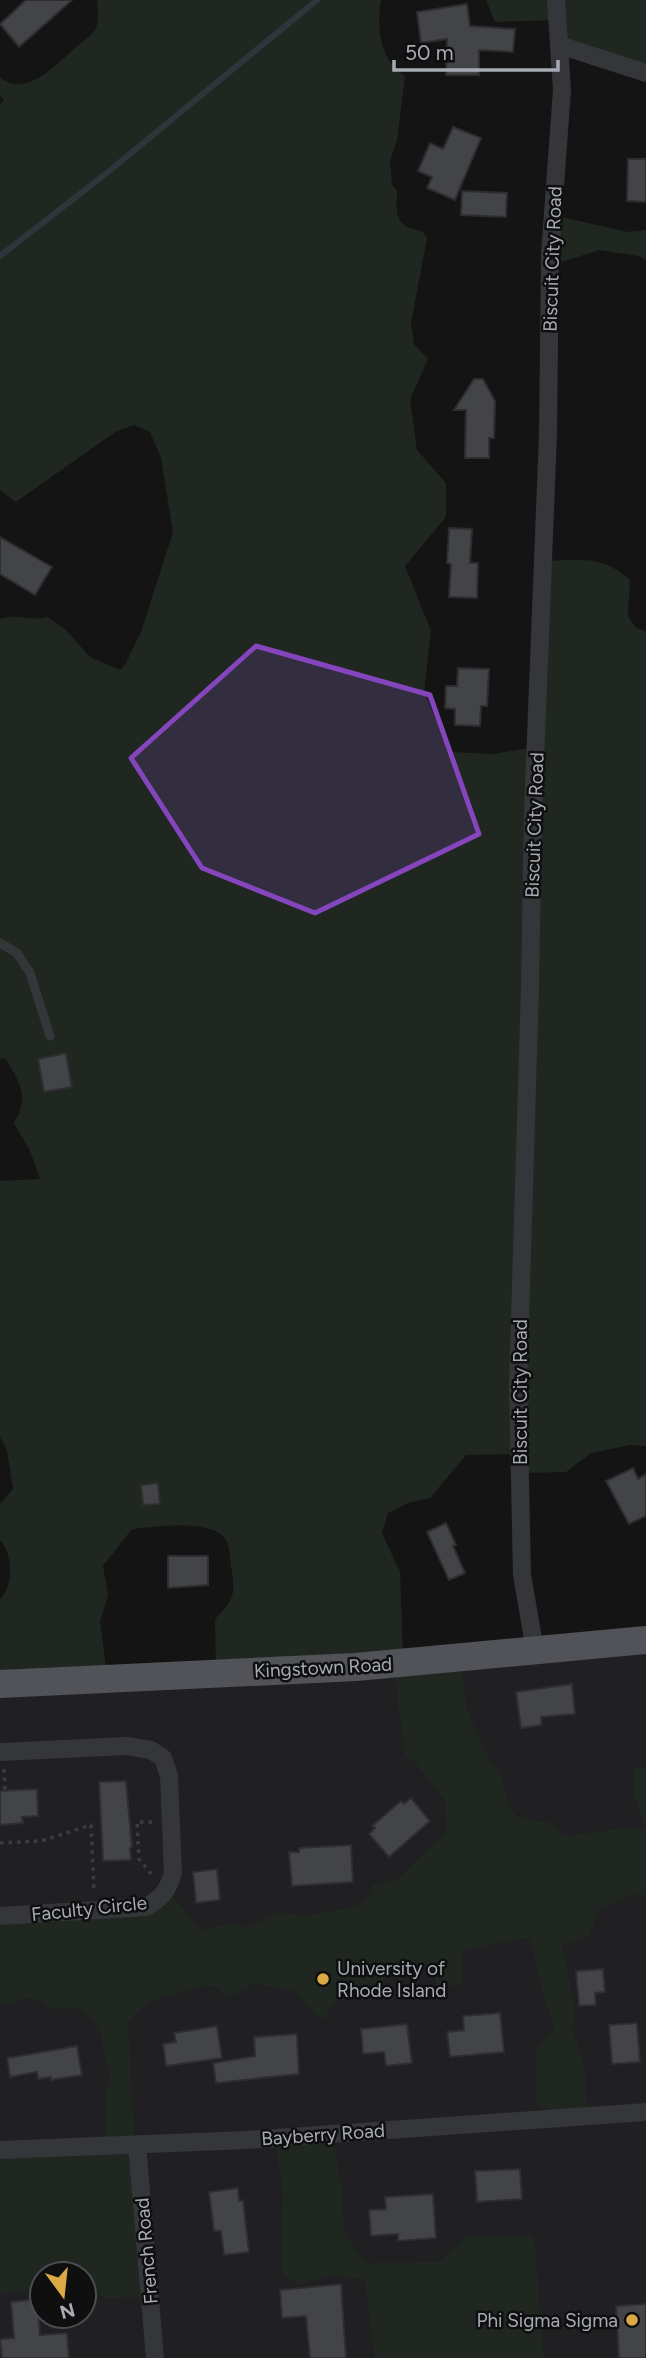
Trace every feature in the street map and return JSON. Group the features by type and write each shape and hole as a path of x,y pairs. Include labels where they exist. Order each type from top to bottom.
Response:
{"main road":[{"name":"Kingstown Road","path":"0,1684 356,1667 646,1640"}],"street":[{"name":"Biscuit City Road","path":"535,1650 522,1575 519,1372 533,811 548,434 550,254 562,90 556,0"},
{"path":"559,45 646,73"},
{"name":"Faculty Circle","path":"0,1752 127,1746 151,1750 163,1758 169,1776 173,1873 161,1899 146,1907 0,1916"},
{"name":"Bayberry Road","path":"0,2150 246,2140 646,2112"},
{"name":"French Road","path":"137,2144 155,2358"}],"lane":[{"path":"0,943 17,953 30,973 50,1036"}],"path":[{"path":"167,1889 139,1859 137,1822 171,1821"},
{"path":"0,1843 41,1841 91,1825 93,1887 98,1910"}],"highlighted area":[{"path":"256,646 430,695 479,834 315,913 202,868 131,758"}],"shaded area":[{"path":"97,0 381,0 379,20 385,52 390,62 405,76 397,140 390,161 392,185 397,191 397,214 402,223 423,232 427,238 411,323 414,344 428,359 410,400 417,450 446,483 446,517 405,566 431,631 424,693 451,752 493,754 535,747 549,561 592,561 620,572 630,580 628,616 636,628 646,631 646,1446 630,1445 591,1453 566,1472 525,1473 519,1454 466,1455 430,1498 408,1503 388,1513 382,1533 400,1572 403,1655 461,1652 466,1708 490,1761 500,1771 509,1805 517,1817 548,1822 565,1836 644,1826 634,1795 634,1769 646,1768 646,1896 636,1893 599,1909 589,1937 561,1944 575,2015 572,2026 585,2069 586,2108 554,2111 536,2104 535,2049 555,2030 530,1937 462,1951 462,1983 438,1989 431,1968 396,1971 370,1991 336,2001 322,2020 294,1991 254,1984 228,1998 216,1987 206,1985 147,2002 128,2021 134,2133 149,2297 107,2298 98,2295 98,2260 28,2260 28,2290 0,2294 0,2143 96,2138 107,2134 105,2098 110,2076 99,2027 80,2008 52,2009 46,2003 28,1998 0,2005 0,1916 141,1904 164,1886 201,1930 229,1924 248,1927 278,1912 305,1916 358,1906 370,1897 373,1885 398,1879 447,1832 446,1802 414,1761 405,1756 393,1662 216,1668 215,1619 230,1601 233,1583 226,1540 209,1529 197,1526 168,1526 132,1529 103,1566 108,1595 100,1622 107,1675 0,1680 0,1599 8,1586 10,1570 7,1553 0,1540 0,1504 13,1489 7,1451 0,1436 0,1181 40,1179 30,1151 14,1123 22,1098 19,1083 6,1059 0,1058 0,619 47,617 65,629 90,657 120,670 141,632 173,532 161,458 150,432 134,425 115,432 16,502 0,490 0,105 4,100 0,96 0,77 10,83 20,84 41,77 95,31"},
{"path":"486,0 646,0 646,73 568,49 558,20 495,22"},
{"path":"557,216 628,232 646,230 646,260 639,256 599,250 550,266"},
{"name":"University of Rhode Island","path":"646,1640 646,2358 0,2358 0,1684"},
{"path":"329,2129 340,2177 346,2232 350,2242 367,2263 438,2262 468,2236 534,2236 544,2358 374,2358 365,2279 330,2276 300,2285 282,2273 283,2195 274,2133"}],"building":[{"path":"26,0 72,0 19,47 0,24"},
{"path":"467,4 470,26 515,29 513,52 479,50 479,75 446,75 447,39 421,43 417,12"},
{"path":"453,127 481,138 455,200 427,188 432,177 418,171 430,143 443,149"},
{"path":"628,159 646,159 646,202 627,201"},
{"path":"462,191 507,193 506,217 461,215"},
{"path":"474,379 483,379 495,401 494,438 489,438 489,458 465,458 466,410 454,410"},
{"path":"449,528 472,529 470,563 478,563 477,598 449,597"},
{"path":"0,537 52,567 35,595 0,574"},
{"path":"458,668 489,669 487,706 481,706 480,726 455,725 455,709 445,708 446,686 457,686"},
{"path":"66,1053 72,1087 44,1092 38,1059"},
{"path":"633,1468 638,1479 646,1474 646,1516 629,1524 606,1481"},
{"path":"158,1483 160,1504 143,1505 141,1485"},
{"path":"446,1523 465,1573 449,1580 427,1532"},
{"path":"168,1556 208,1556 208,1585 168,1588"},
{"path":"572,1684 575,1714 541,1717 542,1725 521,1728 516,1692"},
{"path":"126,1781 131,1860 103,1861 99,1782"},
{"path":"37,1789 38,1816 22,1817 23,1823 0,1825 0,1791"},
{"path":"411,1798 430,1821 389,1857 369,1834 375,1828 372,1826 401,1801 404,1804"},
{"path":"351,1845 353,1882 292,1886 289,1852 299,1852 299,1848"},
{"path":"217,1869 220,1900 196,1903 193,1872"},
{"path":"603,1969 605,1992 595,1993 596,2005 579,2006 576,1971"},
{"path":"500,2013 504,2052 450,2057 447,2032 464,2030 463,2016"},
{"path":"637,2023 640,2062 612,2064 609,2025"},
{"path":"407,2024 412,2063 386,2066 384,2052 363,2054 361,2029"},
{"path":"217,2026 222,2058 166,2066 163,2044 176,2042 174,2033"},
{"path":"297,2034 299,2074 216,2083 213,2063 255,2056 254,2037"},
{"path":"77,2046 82,2075 51,2080 51,2077 38,2079 37,2072 10,2077 7,2058"},
{"path":"520,2169 522,2199 477,2202 475,2171"},
{"path":"238,2188 239,2201 243,2200 249,2252 224,2255 221,2231 214,2231 209,2192"},
{"path":"433,2194 436,2238 398,2241 398,2234 371,2236 369,2210 386,2209 385,2197"},
{"path":"341,2284 346,2358 310,2358 306,2316 282,2318 280,2290"},
{"path":"28,2300 28,2330 40,2330 40,2335 67,2333 69,2358 2,2358 0,2339 14,2338 11,2302"},
{"name":"Phi Sigma Sigma","path":"646,2304 646,2358 619,2358 616,2306"}],"waterway":[{"path":"0,256 108,172 317,0"}],"place":[{"name":"University of Rhode Island","path":"323,1979"},
{"name":"Phi Sigma Sigma","path":"632,2320"}]}
